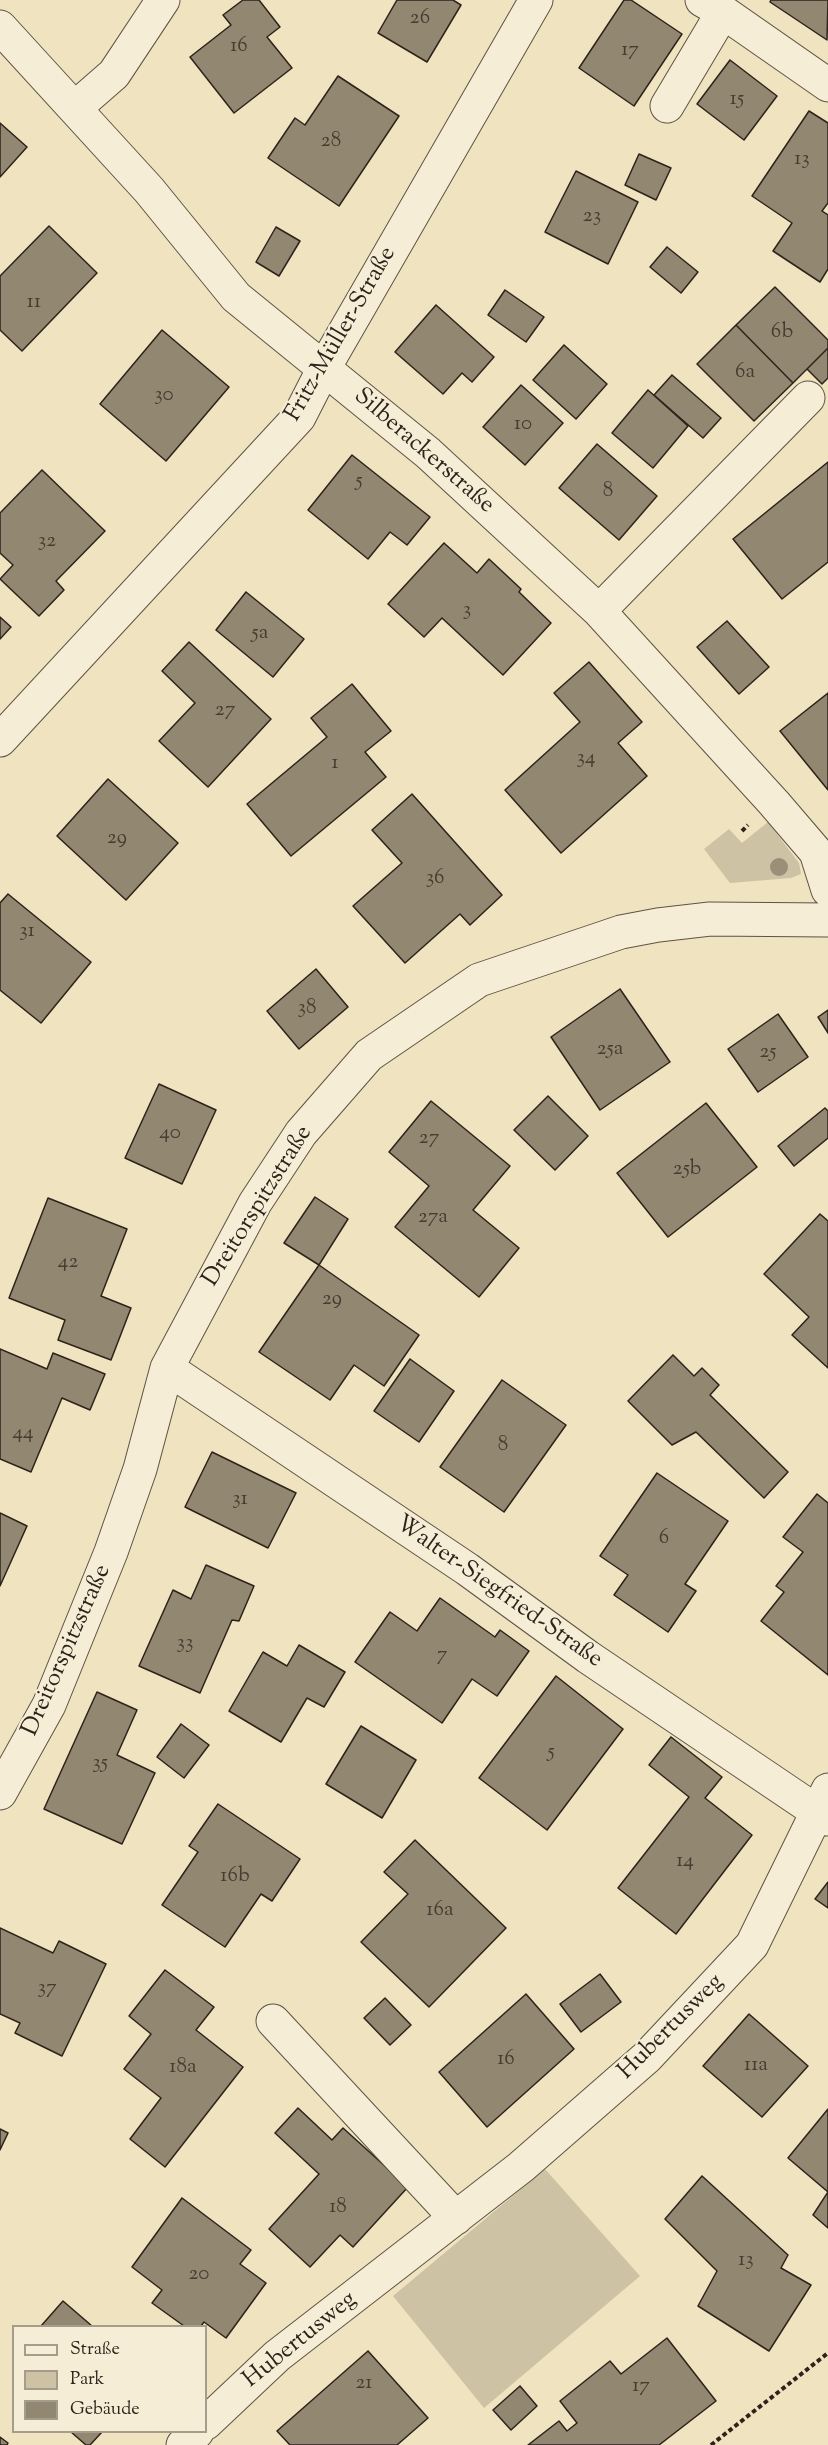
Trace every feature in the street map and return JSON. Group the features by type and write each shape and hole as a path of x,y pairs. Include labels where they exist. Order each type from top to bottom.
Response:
{"street":[{"path":"75,108 114,74 163,0"},
{"name":"Fritz-Müller-Straße","path":"0,740 299,417 324,368 536,0"},
{"path":"667,106 712,6 823,72"},
{"name":"Silberackerstraße","path":"0,27 149,190 236,297 428,453 599,611 816,852 827,906"},
{"path":"599,611 808,398"},
{"name":"Dreitorspitzstraße","path":"0,1793 49,1705 111,1552 140,1468 167,1368 255,1203 302,1133 369,1055 479,980 621,932 658,925 827,906"},
{"name":"Walter-Siegfried-Straße","path":"167,1368 467,1569 588,1656 824,1807"},
{"name":"Hubertusweg","path":"207,2422 277,2356 521,2167 647,2056 752,1945 824,1807"},
{"path":"273,2021 456,2218"},
{"path":"183,2445 196,2433"}],"path":[{"path":"711,2445 828,2353"}],"green space":[{"path":"768,822 799,863 801,874 791,878 730,883 704,849 729,829 742,843"},
{"path":"545,2169 640,2276 484,2408 393,2296"}],"building":[{"path":"243,0 259,0 280,27 267,37 292,68 234,113 190,57 231,25 223,15"},
{"path":"397,0 453,0 461,5 427,62 378,33"},
{"path":"624,0 631,0 682,34 634,106 579,68"},
{"path":"771,0 828,0 827,40 770,2"},
{"path":"730,60 777,96 744,140 697,104"},
{"path":"338,76 399,116 339,206 268,158 295,118 305,125"},
{"path":"809,111 828,123 828,203 822,211 828,215 828,269 820,282 773,251 792,223 752,196"},
{"path":"0,123 27,147 0,177"},
{"path":"639,154 671,168 656,200 625,185"},
{"path":"576,171 638,202 608,264 545,232"},
{"path":"49,226 97,273 22,351 0,330 0,276"},
{"path":"276,227 300,241 279,276 256,262"},
{"path":"667,247 698,272 681,293 650,267"},
{"path":"775,287 828,340 828,348 793,383 736,325"},
{"path":"505,290 544,317 526,342 488,315"},
{"path":"436,305 494,357 472,382 462,373 443,394 395,352"},
{"path":"736,325 793,383 754,421 697,364"},
{"path":"162,330 229,387 166,461 100,404"},
{"path":"564,345 607,384 576,419 533,380"},
{"path":"828,348 828,378 822,384 807,369"},
{"path":"672,375 721,418 703,438 654,395"},
{"path":"521,385 563,423 525,465 483,427"},
{"path":"648,390 688,426 653,468 612,433"},
{"path":"597,444 657,496 619,540 559,488"},
{"path":"352,455 430,517 407,545 390,532 368,559 308,510"},
{"path":"828,462 828,562 782,599 733,539"},
{"path":"42,470 105,531 56,581 64,590 39,616 0,579 13,565 0,553 0,513"},
{"path":"444,543 477,573 489,559 521,589 519,592 551,623 503,675 442,618 424,637 388,604"},
{"path":"246,592 304,639 273,677 216,630"},
{"path":"0,617 11,627 0,639"},
{"path":"727,621 769,667 739,694 697,647"},
{"path":"189,642 271,719 208,787 159,741 195,703 162,671"},
{"path":"589,662 642,722 618,743 647,776 561,853 505,790 580,722 554,693"},
{"path":"352,684 391,731 365,752 386,777 291,856 247,804 327,737 311,718"},
{"path":"828,693 828,790 780,731"},
{"path":"108,779 178,843 126,900 57,836"},
{"path":"412,794 502,895 470,925 460,914 405,963 353,906 402,863 372,830"},
{"path":"8,894 91,962 41,1023 0,990 0,903"},
{"path":"316,969 348,1007 299,1049 267,1011"},
{"path":"620,989 670,1062 600,1110 551,1037"},
{"path":"828,1010 828,1033 818,1017"},
{"path":"778,1014 808,1057 758,1092 728,1049"},
{"path":"159,1084 216,1110 182,1184 125,1158"},
{"path":"548,1096 588,1136 555,1170 514,1130"},
{"path":"431,1101 510,1166 473,1210 519,1248 479,1297 395,1227 429,1186 389,1152"},
{"path":"706,1103 757,1167 668,1237 617,1173"},
{"path":"825,1108 828,1111 828,1138 794,1166 778,1146"},
{"path":"315,1197 348,1219 319,1265 284,1243"},
{"path":"48,1198 127,1229 101,1296 131,1308 111,1360 58,1340 65,1320 9,1298"},
{"path":"820,1214 828,1221 828,1368 792,1335 809,1317 764,1274"},
{"path":"319,1265 419,1335 384,1386 354,1365 330,1400 259,1352"},
{"path":"0,1349 47,1369 53,1353 105,1374 90,1410 62,1398 31,1472 0,1459"},
{"path":"673,1355 694,1376 702,1368 719,1385 710,1395 788,1472 764,1498 696,1432 672,1445 628,1401"},
{"path":"410,1359 454,1391 419,1442 374,1411"},
{"path":"502,1380 566,1425 504,1512 440,1467"},
{"path":"212,1452 296,1493 268,1548 185,1507"},
{"path":"657,1473 728,1521 685,1584 696,1591 668,1632 614,1595 628,1575 600,1556"},
{"path":"817,1494 828,1503 828,1675 761,1621 784,1592 776,1586 803,1552 783,1537"},
{"path":"0,1513 27,1526 0,1586"},
{"path":"206,1565 254,1586 239,1621 232,1620 200,1693 139,1666 173,1590 191,1599"},
{"path":"440,1598 495,1637 500,1630 529,1651 497,1696 472,1679 442,1723 355,1662 390,1612 417,1631"},
{"path":"299,1645 345,1672 324,1707 307,1698 281,1742 229,1711 263,1652 287,1666"},
{"path":"556,1676 623,1729 547,1830 479,1778"},
{"path":"97,1692 137,1710 117,1755 155,1773 122,1844 44,1809"},
{"path":"181,1724 209,1745 184,1778 157,1757"},
{"path":"361,1726 416,1760 382,1818 326,1784"},
{"path":"671,1737 722,1777 705,1798 752,1835 676,1934 618,1888 689,1797 649,1765"},
{"path":"218,1804 300,1859 272,1901 261,1894 225,1947 162,1905 198,1852 189,1846"},
{"path":"415,1840 506,1928 429,2007 361,1942 408,1894 384,1872"},
{"path":"828,1882 828,1908 815,1899"},
{"path":"0,1928 53,1953 59,1941 106,1964 62,2056 15,2033 20,2023 0,2014"},
{"path":"165,1970 214,2007 196,2030 243,2067 165,2167 130,2139 161,2098 124,2069 151,2034 129,2016"},
{"path":"600,1974 621,2002 581,2032 560,2004"},
{"path":"526,1994 574,2049 487,2127 439,2072"},
{"path":"385,1998 411,2025 390,2045 364,2018"},
{"path":"749,2014 808,2066 762,2117 703,2066"},
{"path":"298,2108 332,2140 343,2128 408,2187 353,2247 340,2235 310,2267 269,2229 319,2174 275,2133"},
{"path":"828,2109 828,2192 788,2158"},
{"path":"0,2129 8,2133 0,2150"},
{"path":"702,2176 788,2255 781,2268 811,2285 769,2351 698,2306 717,2271 665,2219"},
{"path":"828,2192 828,2228 813,2215"},
{"path":"182,2198 251,2250 240,2264 266,2283 226,2338 204,2322 202,2325 183,2325 152,2303 162,2290 132,2267"},
{"path":"63,2301 91,2325 42,2325"},
{"path":"667,2338 716,2401 659,2445 528,2445 559,2421 567,2431 577,2423 560,2401 610,2361 621,2374"},
{"path":"368,2351 428,2418 397,2445 290,2445 277,2431"},
{"path":"520,2386 537,2406 511,2430 493,2410"},
{"path":"72,2433 101,2433 90,2445 86,2445"},
{"path":"0,2437 8,2443 7,2445 0,2445"}]}
